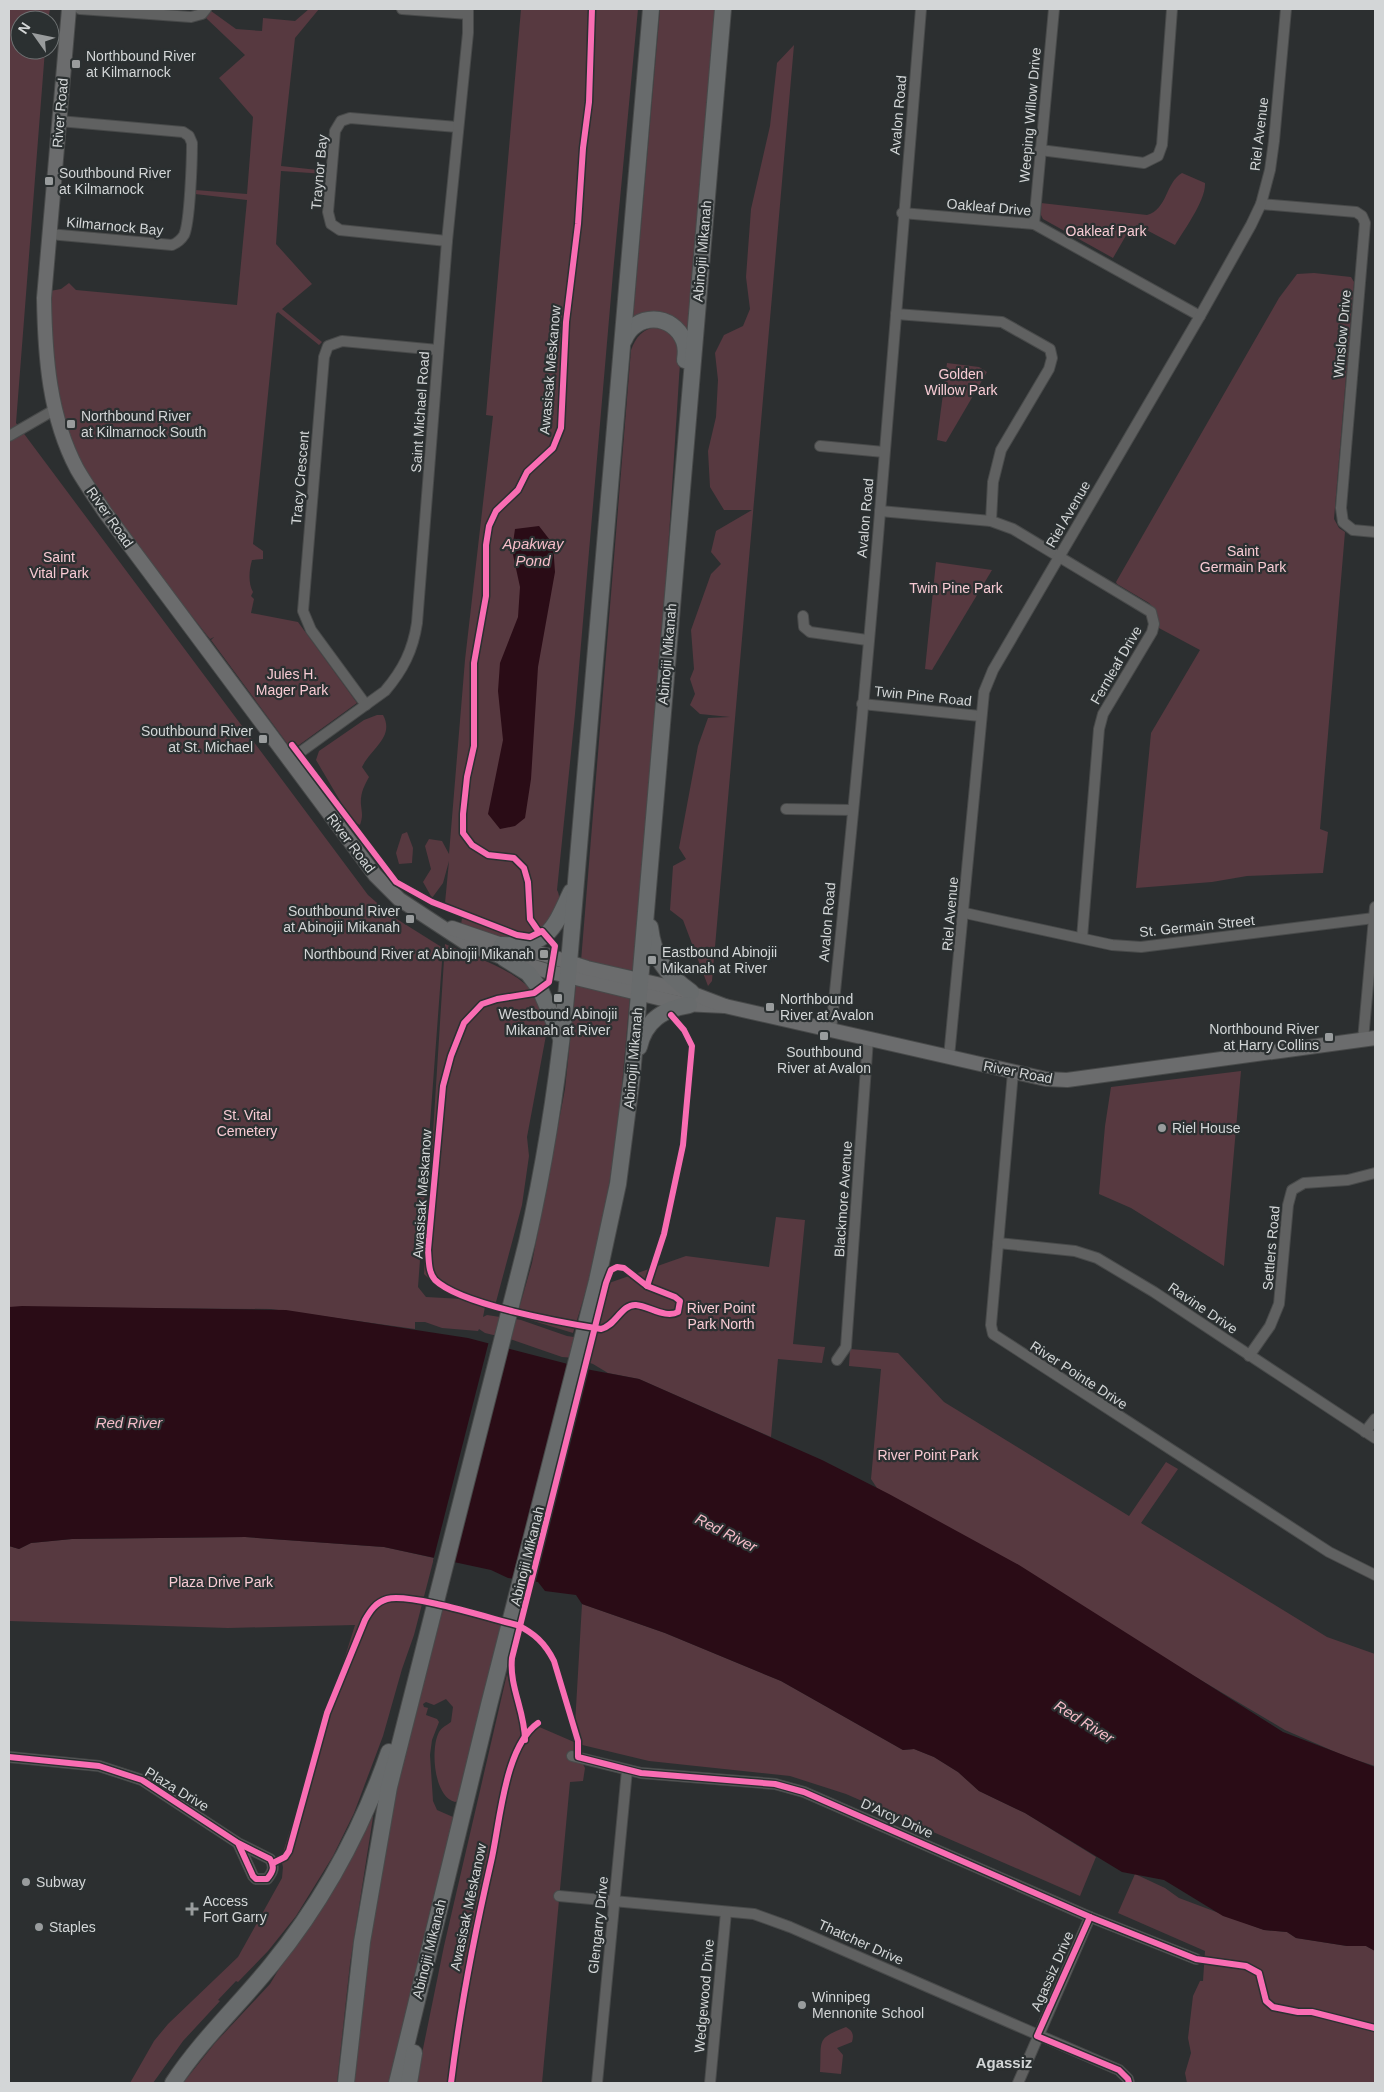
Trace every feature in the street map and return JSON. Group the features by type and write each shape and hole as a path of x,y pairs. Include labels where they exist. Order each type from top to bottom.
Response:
{"main road":[{"path":"346,2083 362,1942 375,1858 421,1660 522,1263 543,1164 562,1040 651,9"},
{"name":"Abinojii Mikanah","path":"397,2083 436,1919 597,1280 618,1184 632,1076 724,9"},
{"path":"622,345 627,332 633,325 647,320 668,324 684,340 686,350 681,428 682,487"},
{"path":"503,952 546,936 556,924 576,881"},
{"path":"632,1076 646,1028 665,1011 690,998 659,961 653,946 646,902"},
{"path":"503,952 528,973 540,989 562,1040"},
{"path":"173,2083 191,2057 287,1945 336,1870 377,1785 421,1660"},
{"path":"409,2083 436,1919"}],"street":[{"name":"River Road","path":"69,9 44,298 45,345 54,410 77,469 104,511 288,761 375,875 399,899 438,923 503,952 690,998 1046,1079 1067,1080 1369,1039"},
{"path":"80,9 191,17 202,14 206,9"},
{"path":"402,9 468,11"},
{"name":"Avalon Road","path":"831,1030 880,511 902,213 922,9"},
{"name":"Weeping Willow Drive","path":"1034,224 1054,9"},
{"path":"1040,150 1144,163 1158,156 1162,145 1172,9"},
{"name":"Riel Avenue","path":"949,1057 965,913 980,716 984,692 993,670 1200,316 1261,204 1270,170 1274,141 1286,9"},
{"name":"Saint Michael Road","path":"288,761 385,691 396,678 412,648 415,637 447,241 468,11"},
{"name":"Traynor Bay","path":"447,241 340,230 331,224 328,212 335,131 341,121 350,118 457,127"},
{"name":"Kilmarnock Bay","path":"49,234 172,245 178,242 186,230 192,144 189,136 183,132 59,121"},
{"name":"Winslow Drive","path":"1261,204 1356,212 1362,216 1366,223 1341,508 1342,522 1353,530 1375,532"},
{"name":"Oakleaf Drive","path":"902,213 1034,224 1200,316"},
{"path":"896,314 1002,322 1050,349 1052,358 1049,369 1001,450 993,482 991,520"},
{"name":"Tracy Crescent","path":"366,705 311,630 303,611 324,357 328,346 342,341 438,350"},
{"path":"9,436 54,410"},
{"path":"820,446 884,452"},
{"name":"Fernleaf Drive","path":"880,511 991,520 1013,529 1145,606 1152,612 1154,618 1152,632 1103,714 1098,729 1082,938"},
{"path":"803,616 804,627 810,632 867,640"},
{"name":"Twin Pine Road","path":"862,704 980,716"},
{"path":"786,809 852,810"},
{"path":"1369,1039 1375,907"},
{"name":"St. Germain Street","path":"965,913 1112,945 1141,947 1374,918"},
{"name":"Blackmore Avenue","path":"837,1360 846,1347 868,1039"},
{"name":"River Pointe Drive","path":"1013,1072 991,1325 993,1334 998,1340 1329,1552 1375,1575"},
{"name":"Settlers Road","path":"1249,1356 1270,1326 1279,1304 1288,1205 1292,1190 1304,1183 1348,1180 1375,1173"},
{"name":"Ravine Drive","path":"998,1243 1075,1251 1097,1258 1154,1292 1375,1438"},
{"path":"1365,1432 1375,1419"},
{"name":"D'Arcy Drive","path":"572,1756 627,1770 775,1784 804,1792 1090,1917 1196,1959"},
{"name":"Plaza Drive","path":"9,1757 99,1766 142,1780 238,1843"},
{"name":"Glengarry Drive","path":"596,2083 627,1770"},
{"name":"Thatcher Drive","path":"559,1896 754,1914 790,1927 1119,2070 1128,2079 1129,2083"},
{"name":"Wedgewood Drive","path":"710,2083 726,1912"},
{"name":"Agassiz Drive","path":"1018,2083 1090,1917"}],"green space":[{"name":"St. Vital Cemetery","path":"9,9 50,9 10,10 10,60 44,60 16,423 368,895 392,916 443,948 418,1287 426,1297 463,1299 485,1307 483,1317 487,1315 521,1320 567,1336 594,1340 609,1283 686,1256 769,1267 776,1217 805,1220 793,1344 825,1347 822,1363 778,1359 771,1437 639,1379 608,1373 593,1364 575,1358 562,1357 510,1339 485,1333 479,1329 478,1331 442,1328 425,1322 415,1322 415,1329 271,1309 9,1307"},
{"name":"Jules H. Mager Park","path":"309,9 319,9 295,38 281,166 327,171 326,174 281,171 276,244 312,284 282,309 322,342 319,345 278,312 276,314 253,544 263,551 263,559 252,560 251,564 250,581 253,592 251,596 254,599 251,613 298,622 357,703 292,750 211,640 214,637 210,639 147,561 125,532 86,473 71,444 61,415 54,384 51,353 50,291 61,289 69,283 76,290 237,305 247,200 195,194 195,190 247,194 253,117 219,78 245,55 206,18 211,11 236,29 262,31 263,18 295,21"},
{"path":"521,9 638,9 575,714 557,890 559,900 546,931 510,942 461,925 463,911 445,903 449,861 443,883 432,898 423,882 431,869 425,846 429,839 442,841 449,854 465,660 493,416 486,415"},
{"path":"660,9 718,9 691,336 633,318"},
{"path":"794,45 712,981 708,986 683,920 670,910 673,866 686,859 679,848 698,746 708,718 730,717 700,714 690,705 695,694 690,679 694,669 691,630 711,574 721,564 711,552 716,531 752,510 724,510 710,487 708,451 716,417 718,380 715,353 724,335 743,326 750,309 746,277 751,209 770,126 777,63"},
{"name":"Oakleaf Park","path":"1182,173 1205,183 1202,198 1194,215 1175,245 1137,225 1128,232 1113,258 1043,219 1040,213 1041,203 1147,215 1159,207 1176,177"},
{"name":"Saint Germain Park","path":"1314,273 1351,277 1354,282 1334,519 1339,528 1345,532 1320,829 1328,832 1323,873 1247,876 1212,882 1136,888 1151,733 1200,650 1157,627 1157,612 1149,603 1116,582 1279,298 1297,274"},
{"path":"657,327 668,330 681,347 657,724 635,971 581,961 631,350 640,334"},
{"name":"Golden Willow Park","path":"947,363 979,367 987,372 946,442 937,440"},
{"name":"Twin Pine Park","path":"936,562 992,570 932,670 925,669"},
{"path":"377,715 383,715 386,730 384,736 362,767 369,777 362,794 360,825 352,821 316,760 319,751 364,720"},
{"path":"407,832 413,848 412,863 399,864 396,853 402,834"},
{"path":"445,944 495,965 525,984 536,996 544,1012 547,1030 527,1137 529,1156 522,1205 496,1302 489,1307 441,1290 424,1274"},
{"path":"576,984 630,996 618,1130 598,1251 573,1333 517,1316 532,1263 565,1089"},
{"path":"1241,1071 1224,1266 1131,1208 1099,1194 1105,1126 1111,1087"},
{"name":"River Point Park","path":"850,1349 898,1353 944,1402 1129,1516 1166,1462 1178,1469 1141,1523 1327,1637 1375,1654 1375,1766 1347,1757 1285,1730 877,1488 871,1479 881,1369 849,1366"},
{"name":"Plaza Drive Park","path":"245,1537 384,1547 434,1558 414,1635 383,1736 354,1813 333,1856 296,1916 268,1951 218,2000 220,2001 183,2041 153,2083 130,2083 154,2041 168,2024 238,1957 282,1878 283,1867 281,1859 355,1625 228,1628 9,1621 9,1546 19,1549 31,1543 72,1539"},
{"path":"582,1604 665,1633 781,1681 903,1750 914,1749 934,1757 958,1772 979,1791 1025,1813 1096,1857 1080,1896 846,1794 790,1776 649,1761 574,1743 574,1751 572,1751 570,1760 583,1764 585,1768 583,1781 570,1782 542,2083 453,2083 464,2002 485,1898 489,1892 487,1887 503,1803 516,1763 525,1744 537,1726 574,1742"},
{"path":"441,1608 503,1624 458,1801 455,1802 448,1798 442,1791 438,1782 435,1760 436,1740 440,1730 451,1722 453,1707 446,1699 434,1705 426,1702 423,1704 424,1707 433,1709 428,1708 426,1715 437,1719 439,1722 432,1740 430,1755 433,1801 437,1810 453,1817 454,1820 391,2083 351,2083 361,1991 389,1816"},
{"path":"507,1674 521,1724 522,1739 500,1794 493,1843 460,1991 448,2083 416,2083 444,1946"},
{"path":"371,1816 373,1817 350,1964 337,2083 183,2083 215,2043 270,1984"},
{"path":"1135,1874 1165,1888 1179,1898 1264,1930 1287,1932 1296,1938 1347,1946 1366,1946 1375,1951 1375,2083 1187,2083 1185,2073 1191,2053 1188,2038 1193,1996 1200,1981 1203,1981 1205,1951 1118,1913"},
{"path":"846,2027 852,2032 853,2037 852,2042 837,2048 843,2055 841,2074 820,2072 822,2042 829,2035"}],"water":[{"name":"Apakway Pond","path":"539,526 553,544 555,572 538,667 531,779 525,818 515,826 500,829 488,814 503,740 498,691 500,663 518,617 520,587 512,550 515,529"},
{"name":"Red River","path":"9,1307 286,1310 468,1338 591,1370 639,1379 822,1460 889,1494 1019,1565 1283,1732 1375,1767 1375,1951 1366,1946 1347,1946 1296,1938 1287,1932 1264,1930 1223,1916 1164,1880 1122,1872 1025,1813 979,1791 958,1772 934,1757 914,1749 903,1750 781,1681 665,1633 582,1604 576,1595 545,1591 538,1582 508,1578 491,1570 384,1547 245,1537 72,1539 31,1543 19,1549 9,1546"}],"pier":[{"path":"489,1341 507,1345 452,1564 433,1561"},
{"path":"569,1362 588,1366 533,1584 513,1582"}],"cycle path":[{"name":"Awasisak Mēskanow","path":"539,932 530,919 528,882 524,868 514,858 488,855 472,845 463,833 463,814 467,777 474,746 474,663 486,596 486,545 489,526 496,511 518,490 527,472 553,448 561,428 566,322 578,224 583,148 589,102 592,9"},
{"name":"Awasisak Mēskanow","path":"292,745 396,882 432,902 517,935 530,937 542,931 555,946 549,982 534,993 497,999 482,1004 464,1023 451,1056 443,1086 428,1250 429,1266 435,1280 448,1289 489,1305 514,1312 563,1322 584,1326 601,1329 611,1324 622,1311 631,1306 636,1305 673,1314 678,1312 680,1301 675,1297 647,1286 624,1268 617,1267 611,1270 606,1283 512,1658 513,1679 523,1719 525,1740"},
{"path":"647,1286 664,1234 683,1145 692,1046 684,1030 671,1015"},
{"path":"273,1863 285,1857 289,1851 327,1713 365,1620 374,1607 383,1600 398,1598 413,1600 450,1607 517,1625 529,1631 538,1639 554,1661 578,1741 578,1757 641,1773 775,1784 804,1792 1090,1917 1196,1959 1246,1966 1259,1973 1266,2001 1273,2007 1298,2012 1312,2012 1375,2028"},
{"name":"Awasisak Mēskanow","path":"451,2083 468,1972 505,1787 518,1750 527,1734 538,1723"},
{"path":"9,1757 99,1766 142,1780 238,1843 270,1859 273,1869 267,1879 256,1879 253,1876 238,1843"},
{"path":"1090,1917 1037,2036 1119,2070 1128,2079 1129,2083"}],"place":[{"name":"Northbound River at Kilmarnock","path":"76,64"},
{"name":"Southbound River at Kilmarnock","path":"49,181"},
{"name":"Northbound River at Kilmarnock South","path":"71,424"},
{"name":"Southbound River at St. Michael","path":"263,739"},
{"name":"Southbound River at Abinojii Mikanah","path":"410,919"},
{"name":"Northbound River at Abinojii Mikanah","path":"544,954"},
{"name":"Eastbound Abinojii Mikanah at River","path":"652,960"},
{"name":"Westbound Abinojii Mikanah at River","path":"558,998"},
{"name":"Northbound River at Avalon","path":"770,1007"},
{"name":"Southbound River at Avalon","path":"824,1036"},
{"name":"Northbound River at Harry Collins","path":"1329,1037"},
{"name":"Riel House","path":"1162,1128"},
{"name":"Subway","path":"26,1882"},
{"name":"Access Fort Garry","path":"192,1909"},
{"name":"Staples","path":"39,1927"},
{"name":"Winnipeg Mennonite School","path":"802,2005"}],"district":[{"name":"Agassiz","path":"1004,2063"}],"park label":[{"name":"Saint Vital Park","path":"59,566"},
{"name":"River Point Park North","path":"721,1316"}]}
